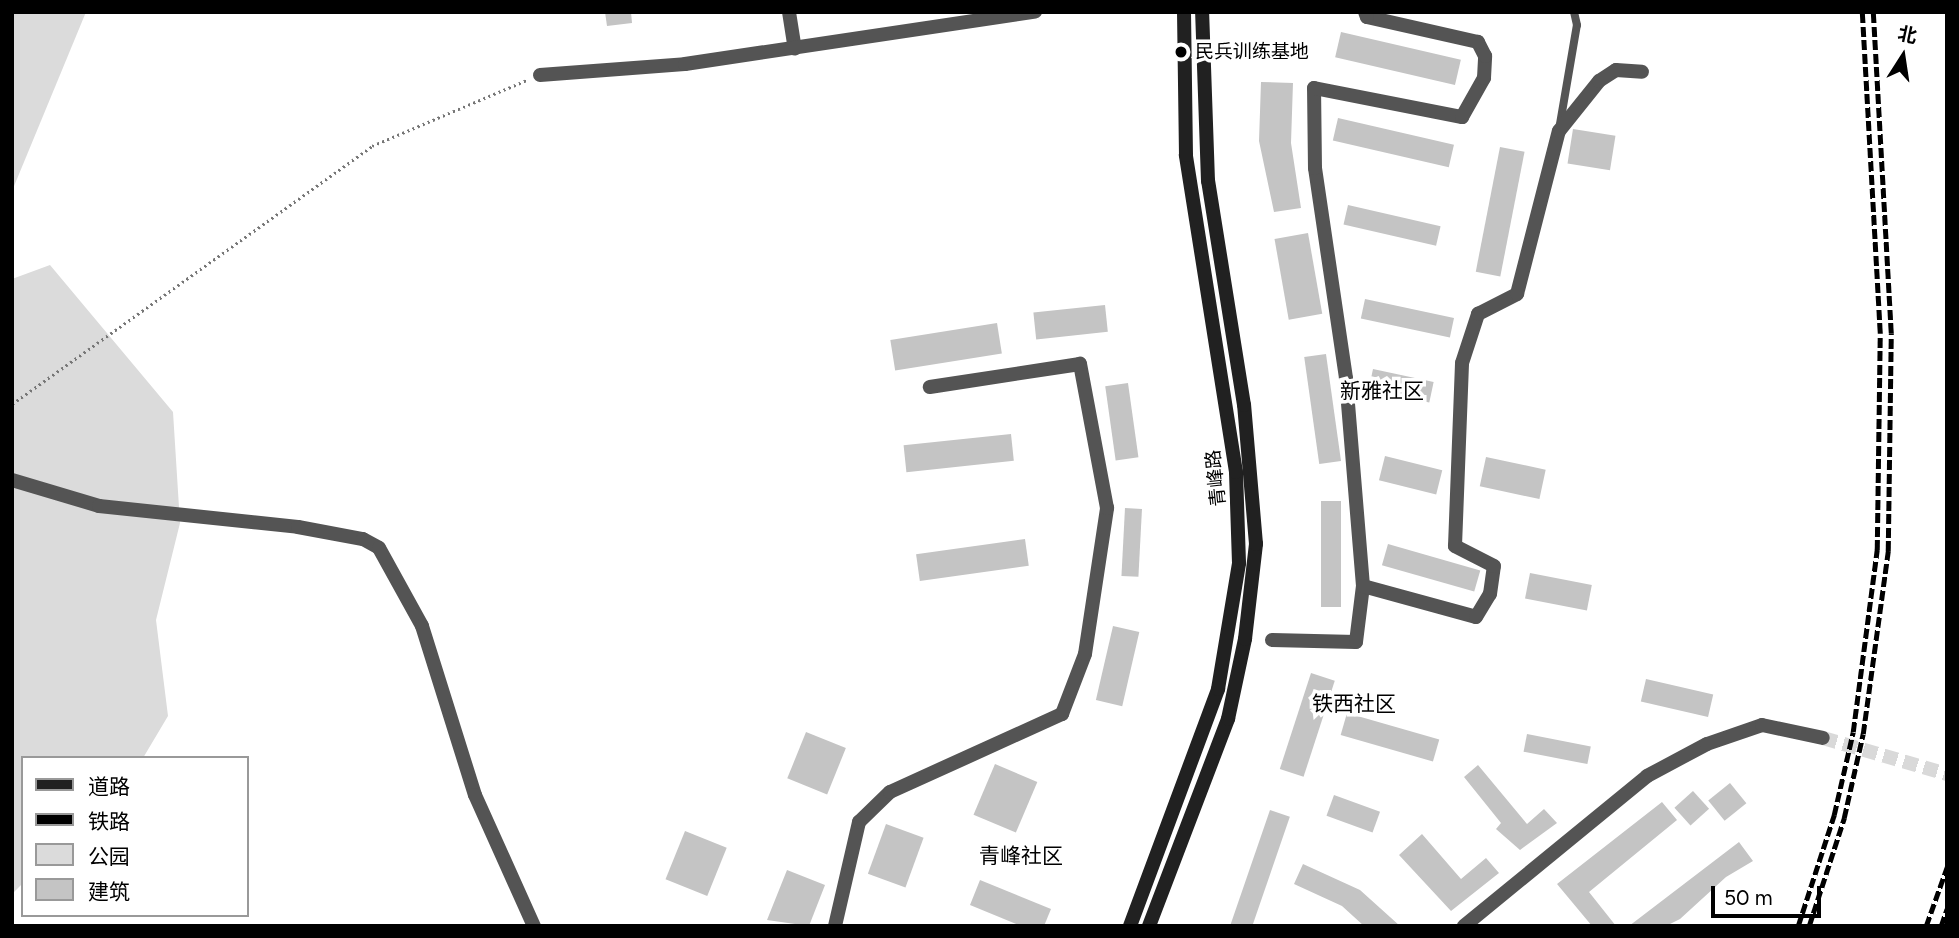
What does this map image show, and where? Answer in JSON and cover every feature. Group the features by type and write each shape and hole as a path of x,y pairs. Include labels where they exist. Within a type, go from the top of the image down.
{"main road":[{"name":"青峰路","path":"1130,926 1218,689 1239,563 1236,472 1186,155 1184,12"},
{"name":"青峰路","path":"1149,926 1228,719 1245,639 1256,544 1244,405 1208,181 1202,12"}],"street":[{"path":"789,12 795,50"},
{"path":"540,75 795,50 1035,12"},
{"path":"1272,640 1356,642 1363,586 1346,378 1315,168 1314,88 1462,117 1485,78 1485,56 1478,42 1367,18 1365,12"},
{"path":"1363,586 1476,617 1490,594 1494,566 1455,546 1462,363 1478,314 1517,294 1559,131 1599,81 1616,70 1642,72"},
{"path":"835,926 859,822 890,792 1062,714 1085,654 1107,508 1080,364 930,387"},
{"path":"12,480 99,506 298,527 363,539 379,548 422,626 475,795 534,926"},
{"path":"1464,926 1615,801 1695,751 1762,725 1823,738"}],"lane":[{"path":"1559,131 1577,24 1574,12"}],"path":[{"path":"12,404 372,146 540,75"}],"green space":[{"path":"12,12 86,12 12,191"},
{"path":"50,265 173,412 180,523 156,620 168,716 144,756 21,756 21,885 12,894 12,279"}],"building":[{"path":"605,12 631,12 632,23 607,26"},
{"path":"1341,32 1461,60 1455,85 1335,57"},
{"path":"1261,82 1293,83 1291,143 1301,208 1274,212 1259,141"},
{"path":"1338,118 1454,145 1449,167 1333,140"},
{"path":"1573,129 1615,136 1610,170 1568,164"},
{"path":"1500,147 1525,152 1500,276 1476,272"},
{"path":"1348,205 1441,226 1436,246 1344,224"},
{"path":"1308,233 1322,314 1289,320 1275,239"},
{"path":"1365,299 1454,318 1450,337 1361,319"},
{"path":"1105,305 1108,332 1036,339 1033,313"},
{"path":"997,323 1002,354 895,371 890,340"},
{"path":"1326,354 1341,461 1319,464 1304,357"},
{"path":"1373,369 1434,382 1429,402 1369,390"},
{"path":"1128,383 1138,457 1116,460 1105,386"},
{"path":"1011,434 1014,461 906,472 904,445"},
{"path":"1385,456 1442,470 1436,495 1379,480"},
{"path":"1486,457 1546,470 1539,499 1480,486"},
{"path":"1321,501 1341,501 1341,607 1321,607"},
{"path":"1125,508 1142,509 1138,577 1121,576"},
{"path":"1025,539 1029,566 920,581 916,554"},
{"path":"1388,544 1480,570 1474,592 1382,565"},
{"path":"1530,573 1592,585 1587,611 1525,599"},
{"path":"1113,626 1139,632 1122,706 1096,700"},
{"path":"1311,673 1335,681 1304,777 1280,769"},
{"path":"1646,679 1713,695 1708,717 1641,701"},
{"path":"1347,713 1439,739 1433,762 1341,735"},
{"path":"806,732 846,748 827,794 787,778"},
{"path":"1527,734 1591,746 1587,764 1524,752"},
{"path":"995,764 1037,782 1016,833 974,815"},
{"path":"1478,765 1527,824 1544,809 1557,823 1520,850 1496,829 1501,823 1464,777"},
{"path":"1730,783 1746,803 1725,821 1708,801"},
{"path":"1693,791 1709,809 1690,826 1674,808"},
{"path":"1334,795 1380,812 1373,832 1326,816"},
{"path":"1662,802 1677,820 1589,892 1616,926 1592,926 1557,884"},
{"path":"1270,810 1290,817 1252,926 1230,926"},
{"path":"886,824 924,838 905,887 868,874"},
{"path":"685,831 727,848 707,896 666,879"},
{"path":"1422,834 1461,879 1486,858 1499,873 1451,911 1399,855"},
{"path":"1739,842 1753,861 1726,877 1680,919 1666,926 1629,926"},
{"path":"1303,864 1360,890 1400,926 1364,926 1342,906 1294,884"},
{"path":"787,870 825,885 809,926 767,920"},
{"path":"980,880 1051,909 1044,926 1021,926 970,905"}],"tunnel":[{"path":"1823,738 1947,774"}],"railway":[{"path":"1798,926 1834,815 1853,732 1877,550 1880,333 1862,12"},
{"path":"1809,926 1844,818 1863,734 1888,551 1891,333 1873,12"},
{"path":"1926,926 1947,867"},
{"path":"1941,926 1947,909"}],"place":[{"name":"民兵训练基地","path":"1181,52"}],"district":[{"name":"新雅社区","path":"1382,391"},
{"name":"铁西社区","path":"1354,704"},
{"name":"青峰社区","path":"1021,856"}]}
